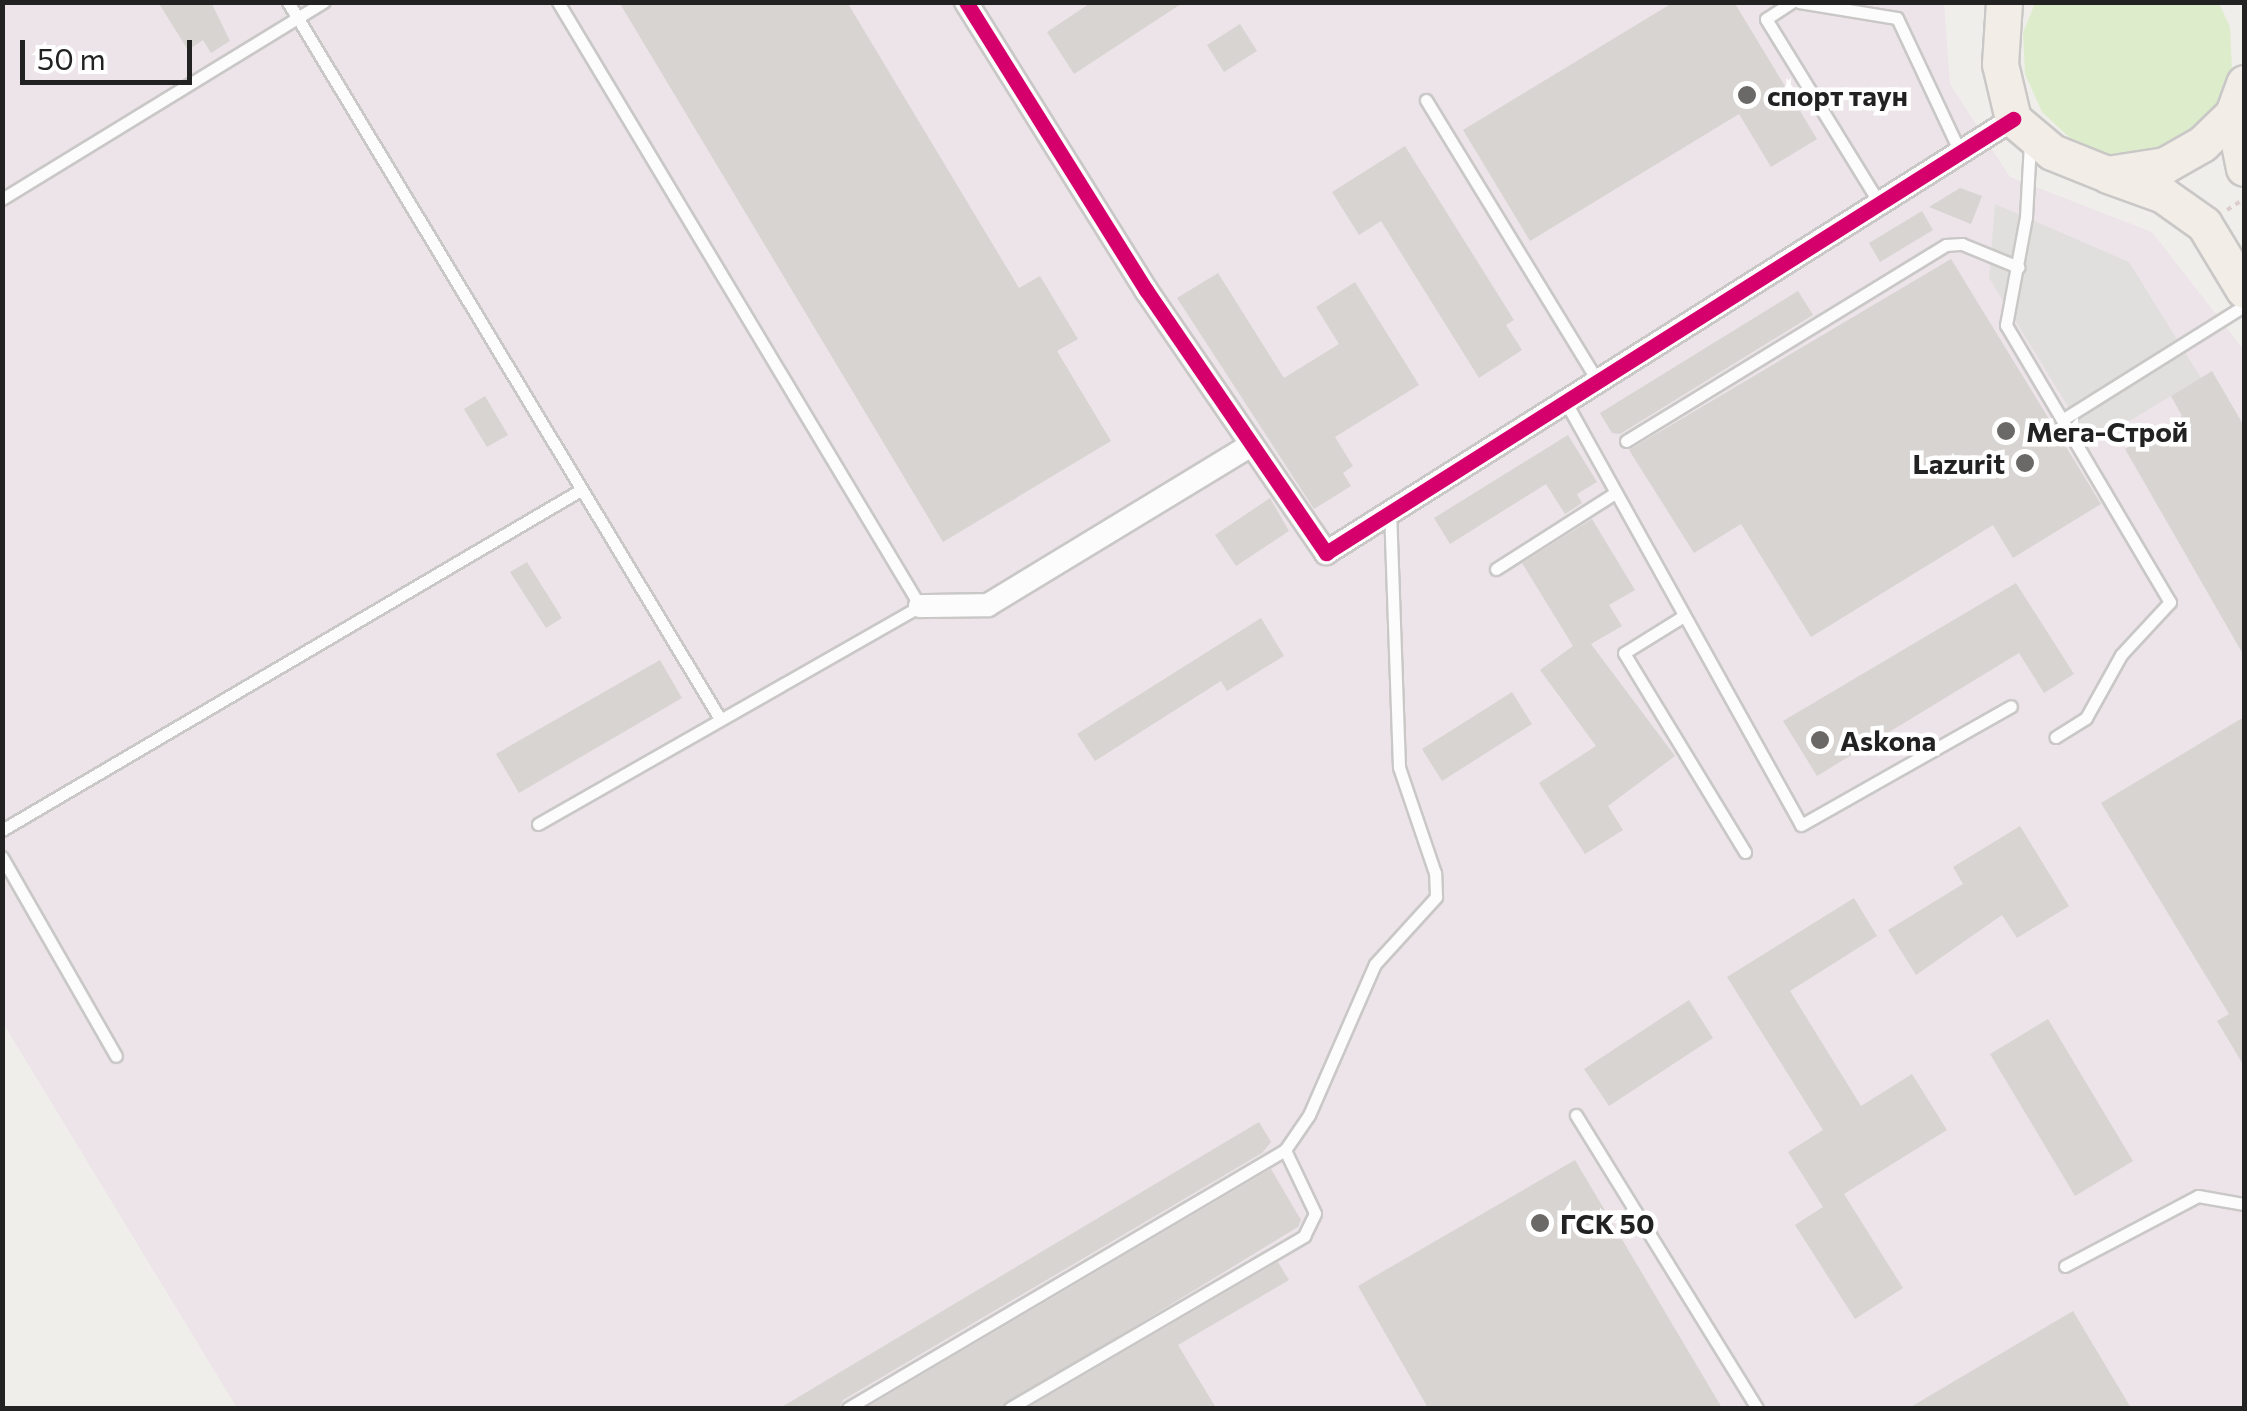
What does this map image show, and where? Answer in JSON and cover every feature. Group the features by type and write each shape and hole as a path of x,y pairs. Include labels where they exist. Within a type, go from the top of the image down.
{"main road":[{"path":"2004,2 2000,64 2022,126 2052,152 2163,195 2204,224 2244,290"},
{"path":"2107,174 2166,165 2202,144 2239,98"},
{"path":"2239,98 2244,168"}],"street":[{"path":"966,2 1146,290 1326,553 1596,378 1960,152 2022,126"},
{"path":"920,606 988,605 1251,445"}],"lane":[{"path":"288,2 579,491 719,717"},
{"path":"2,199 322,2"},
{"path":"538,824 719,717 920,606 558,2"},
{"path":"1879,202 1766,19 1795,2 1897,18 1960,152"},
{"path":"1426,100 1596,378"},
{"path":"2022,126 2018,267 2006,325 2170,602 2121,655 2086,718 2055,737"},
{"path":"1626,441 1946,245 1962,244 2018,267"},
{"path":"2062,420 2244,306"},
{"path":"1564,399 1801,825 2011,706"},
{"path":"2,830 579,491"},
{"path":"1496,569 1615,493"},
{"path":"848,1408 1285,1150 1309,1115 1375,964 1436,897 1435,873 1399,768 1390,512"},
{"path":"1682,616 1624,653 1744,852"},
{"path":"2,858 116,1056"},
{"path":"1576,1116 1757,1408"},
{"path":"1010,1408 1304,1236 1314,1213 1285,1150"},
{"path":"2065,1266 2198,1196 2244,1204"}],"shaded area":[{"path":"3,3 1944,3 1950,84 2010,177 2152,232 2244,350 2244,1408 237,1408 3,1023"},
{"path":"1995,204 2129,262 2201,378 2091,444 1989,278"}],"green space":[{"path":"2035,3 2219,3 2230,27 2232,68 2217,106 2189,136 2151,153 2110,155 2072,140 2042,112 2025,74 2023,33"}],"building":[{"path":"158,2 211,2 230,41 211,53 203,40 188,50"},
{"path":"619,2 847,2 1019,288 1040,276 1078,339 1057,351 1111,441 943,542"},
{"path":"1092,2 1184,2 1074,74 1047,32"},
{"path":"1674,2 1734,2 1817,139 1771,167 1739,114 1530,241 1463,130"},
{"path":"1240,24 1257,51 1224,72 1207,45"},
{"path":"1405,146 1514,320 1506,325 1522,350 1479,378 1381,221 1359,235 1332,192"},
{"path":"1960,188 1982,196 1971,224 1929,207"},
{"path":"1922,211 1933,230 1880,262 1869,243"},
{"path":"1951,259 2101,504 2013,558 1993,525 1811,637 1741,524 1694,553 1629,450"},
{"path":"1218,273 1284,378 1339,344 1316,307 1355,282 1419,385 1335,437 1353,466 1343,473 1351,486 1314,509 1177,298"},
{"path":"1798,291 1813,315 1620,434 1612,433 1600,413"},
{"path":"2212,371 2244,426 2244,656 2125,449 2182,416 2171,396"},
{"path":"485,396 508,435 487,447 464,409"},
{"path":"1568,435 1597,482 1577,494 1582,503 1565,514 1546,484 1450,544 1434,518"},
{"path":"1270,498 1289,531 1236,566 1215,535"},
{"path":"1592,519 1635,590 1609,605 1622,626 1591,644 1675,756 1608,806 1623,830 1585,854 1539,783 1596,746 1540,670 1573,646 1522,563"},
{"path":"527,562 562,618 546,628 510,572"},
{"path":"2016,583 2074,674 2044,693 2019,653 1817,776 1783,721"},
{"path":"1261,618 1284,656 1227,691 1221,681 1095,761 1077,734"},
{"path":"660,660 682,698 519,793 496,754"},
{"path":"1512,692 1532,724 1442,781 1422,749"},
{"path":"2244,717 2244,1066 2217,1021 2229,1014 2101,803"},
{"path":"2020,826 2069,906 2017,938 2002,915 1916,975 1888,930 1963,884 1953,867"},
{"path":"1854,898 1877,936 1790,991 1861,1106 1912,1074 1947,1130 1844,1194 1903,1288 1855,1319 1795,1225 1823,1207 1788,1152 1823,1130 1727,977"},
{"path":"1689,1000 1713,1038 1609,1106 1584,1069"},
{"path":"2048,1019 2133,1161 2075,1196 1990,1054"},
{"path":"1259,1122 1271,1142 1262,1153 843,1400 839,1408 780,1408"},
{"name":"ГСК 50","path":"1575,1160 1722,1408 1428,1408 1358,1286"},
{"path":"1271,1169 1301,1220 1298,1227 1001,1408 866,1408"},
{"path":"1278,1262 1289,1280 1178,1345 1216,1408 1028,1408"},
{"path":"2073,1311 2131,1408 1909,1408"}],"cycle path":[{"path":"966,2 1146,290 1326,553 2013,119"}],"place":[{"name":"спорт таун","path":"1747,95"},
{"name":"Мега-Строй","path":"2006,431"},
{"name":"Lazurit","path":"2025,463"},
{"name":"Askona","path":"1820,740"},
{"name":"ГСК 50","path":"1540,1223"}]}
